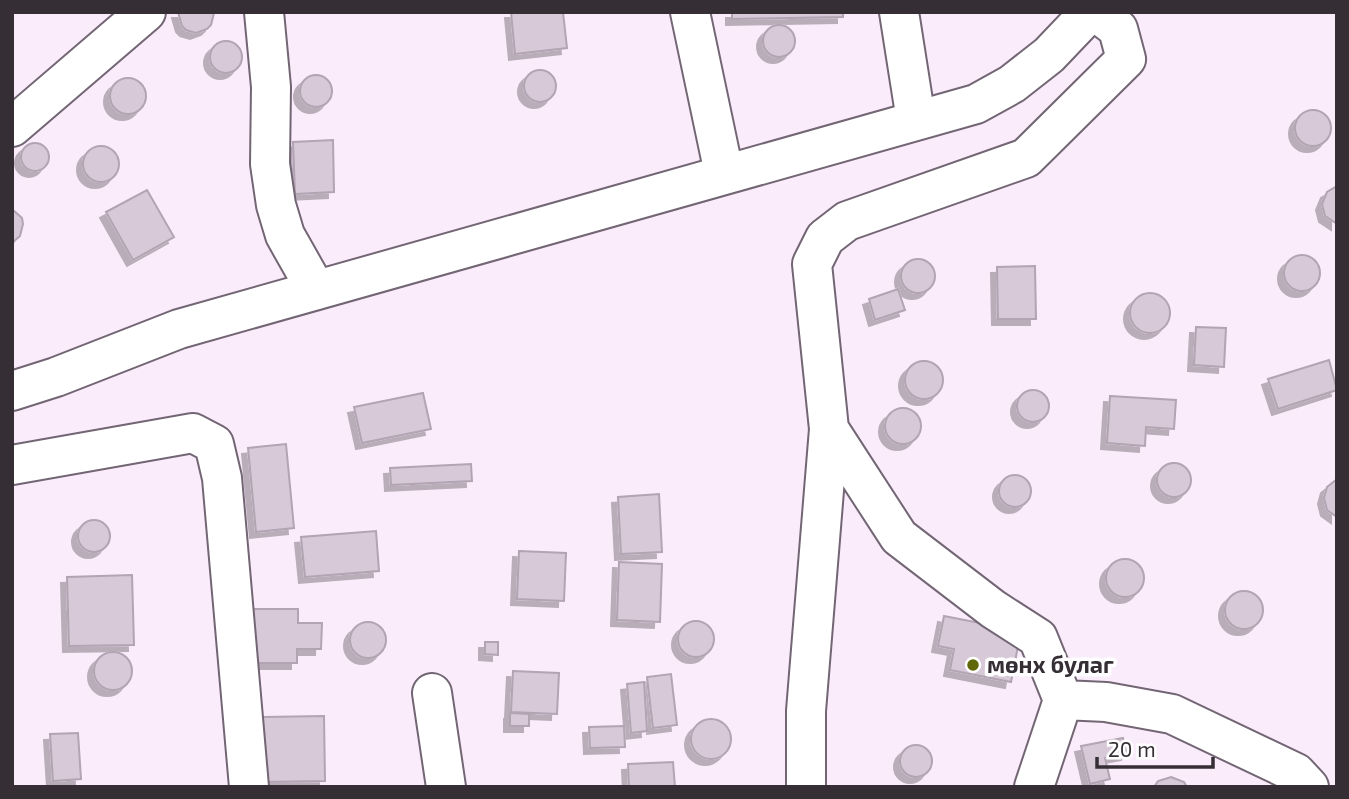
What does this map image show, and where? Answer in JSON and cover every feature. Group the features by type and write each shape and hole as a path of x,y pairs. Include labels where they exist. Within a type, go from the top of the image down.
{"street":[{"path":"12,127 146,12"},
{"path":"264,12 271,87 270,163 276,205 285,235 316,290"},
{"path":"690,12 723,173"},
{"path":"899,12 916,120"},
{"path":"12,391 56,377 179,329 723,173 976,104 1012,84 1049,55 1090,12"},
{"path":"806,787 806,710 830,429 811,264 825,238 847,221 1027,158 1126,60 1118,29 1096,12"},
{"path":"830,429 899,537 993,609 1038,638 1063,700 1034,787"},
{"path":"12,465 194,432 214,444 222,478 249,787"},
{"path":"432,692 446,787"},
{"path":"1063,700 1106,702 1172,714 1296,773 1309,787"}],"building":[{"path":"178,12 214,13 211,25 196,33 182,26"},
{"path":"511,12 563,12 567,48 515,54"},
{"path":"732,12 843,12 843,17 732,19"},
{"path":"779,25 790,30 795,41 790,52 779,57 768,52 763,41 768,30"},
{"path":"226,41 237,46 242,57 237,68 226,73 215,68 210,57 215,46"},
{"path":"540,70 551,75 556,86 551,97 540,102 529,97 524,86 529,75"},
{"path":"316,75 327,80 332,91 327,102 316,107 305,102 300,91 305,80"},
{"path":"128,78 141,83 146,96 141,109 128,114 115,109 110,96 115,83"},
{"path":"1313,110 1326,115 1331,128 1326,141 1313,146 1300,141 1295,128 1300,115"},
{"path":"333,140 334,192 295,194 293,142"},
{"path":"35,143 45,147 49,157 45,167 35,171 25,167 21,157 25,147"},
{"path":"101,146 113,152 119,164 113,176 101,182 89,176 83,164 89,152"},
{"path":"1337,186 1337,224 1325,216 1322,204 1327,192"},
{"path":"147,190 174,237 133,260 106,212"},
{"path":"12,209 22,218 23,224 20,236 12,243"},
{"path":"1302,255 1315,260 1320,273 1315,286 1302,291 1289,286 1284,273 1289,260"},
{"path":"918,259 930,264 935,276 930,288 918,293 906,288 901,276 906,264"},
{"path":"1035,266 1036,319 998,319 997,267"},
{"path":"898,289 905,310 875,320 869,299"},
{"path":"1150,293 1164,299 1170,313 1164,327 1150,333 1136,327 1130,313 1136,299"},
{"path":"1196,327 1226,328 1224,367 1194,365"},
{"path":"1329,360 1337,390 1278,409 1268,379"},
{"path":"924,361 937,367 943,380 937,393 924,399 911,393 905,380 911,367"},
{"path":"1033,390 1044,395 1049,406 1044,417 1033,422 1022,417 1017,406 1022,395"},
{"path":"423,393 431,429 362,443 354,407"},
{"path":"1110,396 1176,400 1174,429 1146,427 1145,446 1107,443"},
{"path":"903,408 916,413 921,426 916,439 903,444 890,439 885,426 890,413"},
{"path":"286,444 294,528 256,532 248,448"},
{"path":"1174,463 1186,468 1191,480 1186,492 1174,497 1162,492 1157,480 1162,468"},
{"path":"471,464 472,481 391,485 390,468"},
{"path":"1015,475 1026,480 1031,491 1026,502 1015,507 1004,502 999,491 1004,480"},
{"path":"1337,479 1337,517 1327,510 1324,498 1327,487"},
{"path":"659,494 662,552 621,554 618,497"},
{"path":"94,520 105,525 110,536 105,547 94,552 83,547 78,536 83,525"},
{"path":"376,531 379,571 305,577 301,537"},
{"path":"519,551 566,553 564,601 517,599"},
{"path":"1125,559 1139,564 1144,578 1139,592 1125,597 1111,592 1106,578 1111,564"},
{"path":"619,562 662,564 660,622 617,620"},
{"path":"132,575 134,645 69,646 67,577"},
{"path":"1244,591 1258,596 1263,610 1258,624 1244,629 1230,624 1225,610 1230,596"},
{"path":"253,609 298,609 298,623 322,623 321,649 297,649 297,663 253,663"},
{"path":"944,616 1021,631 1011,682 950,670 954,649 938,646"},
{"path":"696,621 709,626 714,639 709,652 696,657 683,652 678,639 683,626"},
{"path":"368,622 381,627 386,640 381,653 368,658 355,653 350,640 355,627"},
{"path":"485,642 498,642 498,655 485,654"},
{"path":"113,652 126,658 132,671 126,684 113,690 100,684 94,671 100,658"},
{"path":"513,671 559,673 557,714 511,712"},
{"path":"671,674 677,725 653,728 647,677"},
{"path":"644,682 647,731 631,733 627,684"},
{"path":"510,713 529,714 529,726 510,726"},
{"path":"324,716 325,781 264,782 263,717"},
{"path":"711,719 725,725 731,739 725,753 711,759 697,753 691,739 697,725"},
{"path":"624,726 625,747 590,748 589,727"},
{"path":"78,733 81,779 53,781 50,734"},
{"path":"1123,738 1127,754 1105,758 1110,779 1090,784 1081,746"},
{"path":"916,745 928,749 932,761 928,773 916,777 904,773 900,761 904,749"},
{"path":"673,762 675,787 629,787 628,764"},
{"path":"1171,777 1184,782 1187,787 1154,787 1158,781"}],"place":[{"name":"мөнх булаг","path":"973,665"}]}
